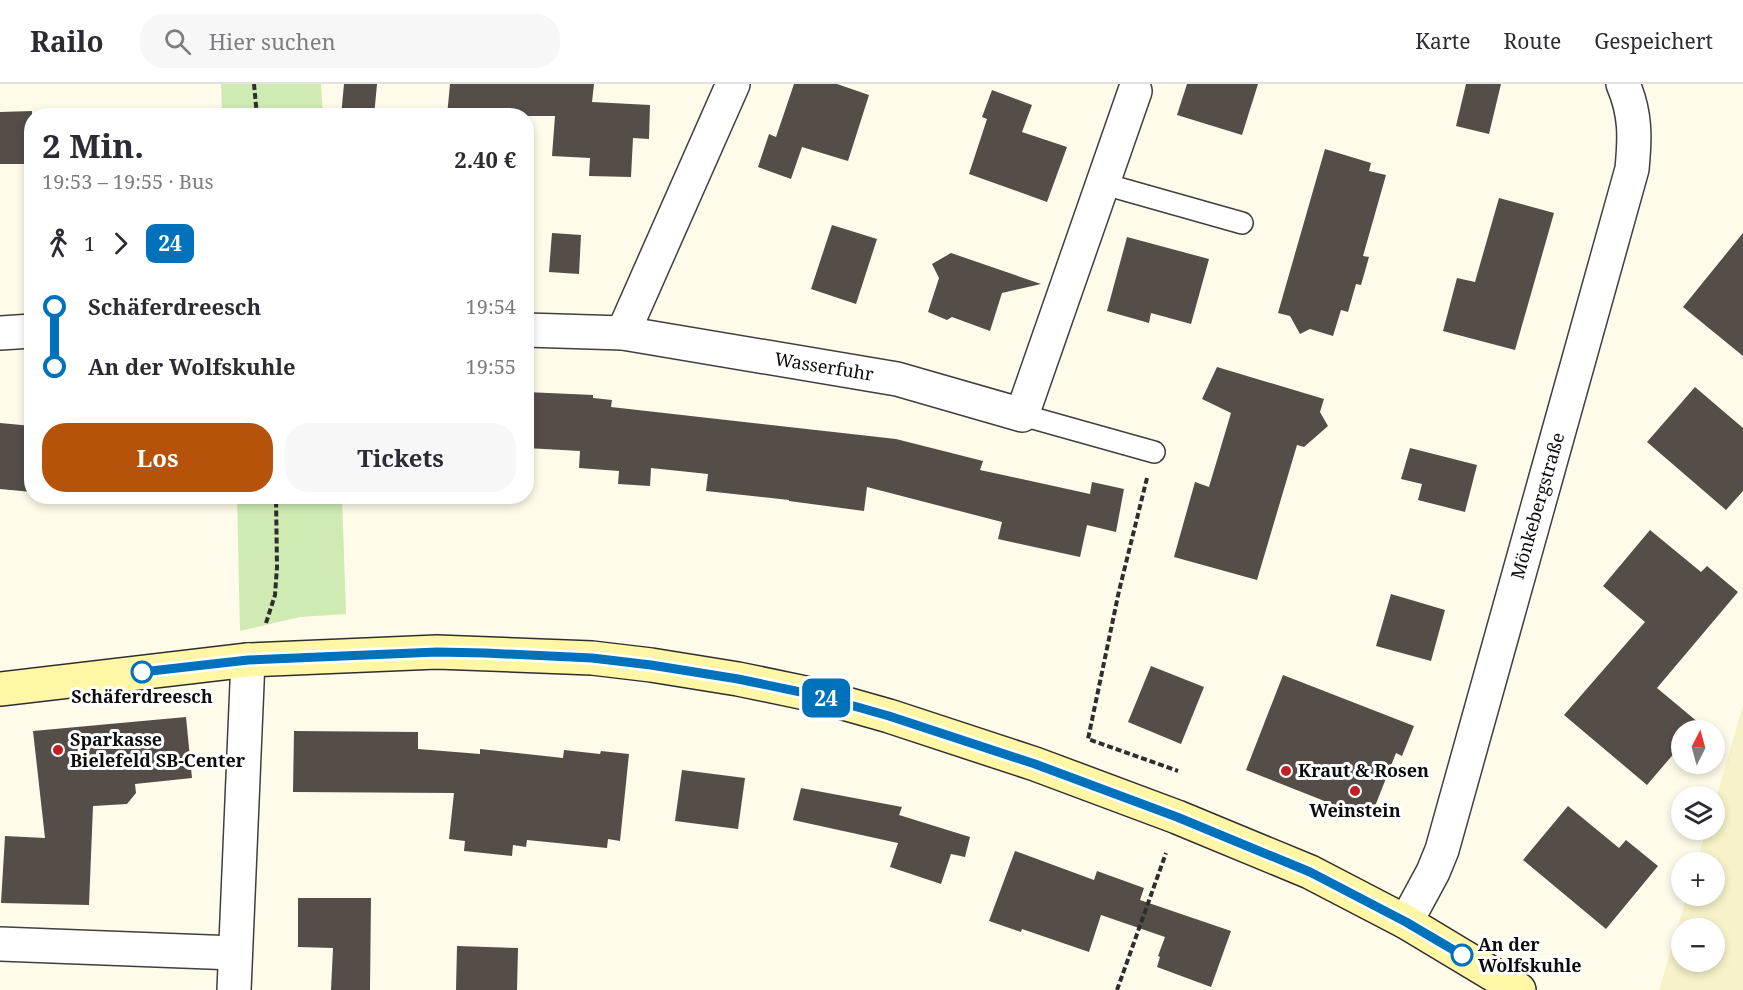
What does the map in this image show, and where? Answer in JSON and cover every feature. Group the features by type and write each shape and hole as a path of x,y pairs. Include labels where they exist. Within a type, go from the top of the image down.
{"main road":[{"path":"0,689 248,660 437,652 546,656 651,665 738,679 815,695 889,716 1035,764 1177,817 1310,872 1406,922 1519,990"}],"street":[{"path":"622,333 733,84"},
{"name":"Mönkebergstraße","path":"1406,922 1442,850 1632,169 1635,137 1632,104 1623,84"},
{"path":"1022,415 1135,92"},
{"name":"Wasserfuhr","path":"534,330 622,333 897,379 1022,415"},
{"path":"0,333 24,332"},
{"path":"234,990 248,660"},
{"path":"0,944 235,953"}],"lane":[{"path":"1104,184 1242,223"},
{"name":"Wasserfuhr","path":"1022,415 1154,452"}],"path":[{"path":"254,84 256,108"},
{"path":"1154,452 1119,591 1089,739 1178,771"},
{"path":"266,624 275,595 276,504"},
{"path":"1117,990 1166,853"}],"shaded area":[{"path":"1743,705 1743,990 1659,990 1671,950 1671,972 1725,972 1725,918 1680,918 1684,906 1725,906 1725,852 1700,852 1703,840 1725,840 1725,786 1720,786 1725,774"}],"green space":[{"path":"221,84 321,84 323,108 222,108"},
{"path":"237,504 342,504 346,614 300,617 240,631"}],"building":[{"path":"344,84 377,84 375,108 342,108"},
{"path":"450,84 594,84 592,102 650,105 649,139 633,138 631,177 589,176 590,158 552,156 555,116 534,116 534,108 448,108"},
{"path":"794,84 837,84 869,95 848,161 802,147 791,179 758,167 769,134 776,137"},
{"path":"1187,84 1258,84 1242,135 1177,115"},
{"path":"1466,84 1501,84 1489,134 1456,126"},
{"path":"992,90 1032,105 1022,132 1067,147 1047,202 969,174 987,119 982,117"},
{"path":"24,111 24,164 0,164 0,112"},
{"path":"1325,149 1371,163 1369,171 1386,175 1363,256 1369,257 1361,285 1356,284 1348,312 1341,310 1333,336 1310,329 1300,334 1290,316 1278,313"},
{"path":"1499,198 1554,213 1515,350 1443,331 1457,278 1475,282"},
{"path":"832,225 877,239 856,304 811,289"},
{"path":"552,233 581,235 579,274 549,272"},
{"path":"1743,233 1743,356 1683,307"},
{"path":"1127,237 1209,259 1191,324 1151,313 1149,323 1107,311"},
{"path":"951,253 1041,284 1002,293 990,331 952,317 947,320 928,312 939,278 932,264"},
{"path":"1217,367 1324,399 1320,412 1328,426 1304,447 1297,445 1257,580 1174,557 1195,482 1209,487 1231,413 1202,399"},
{"path":"1695,387 1743,428 1743,491 1726,510 1647,442"},
{"path":"534,392 593,395 593,398 612,400 611,407 896,439 983,461 980,470 1090,494 1092,482 1124,489 1116,532 1087,525 1080,557 998,539 1002,522 867,487 864,511 706,491 708,474 651,468 650,486 618,484 619,471 579,468 580,451 534,448"},
{"path":"0,423 24,425 24,491 0,489"},
{"path":"1410,448 1477,465 1465,512 1418,500 1422,484 1401,479"},
{"path":"1650,530 1701,572 1707,566 1738,592 1657,688 1695,720 1671,720 1671,757 1647,785 1564,715 1645,622 1603,586"},
{"path":"1391,594 1445,610 1431,661 1376,646"},
{"path":"1151,666 1204,687 1181,744 1128,722"},
{"path":"1283,675 1414,726 1402,756 1396,753 1370,819 1246,770"},
{"path":"186,717 192,778 135,784 136,793 127,804 93,806 89,905 1,903 5,836 45,838 33,731"},
{"path":"294,731 418,732 418,749 480,754 480,749 563,758 564,750 629,754 620,841 608,839 607,848 527,840 526,847 513,845 512,856 464,851 465,841 449,839 454,793 293,792"},
{"path":"682,770 745,778 738,829 675,821"},
{"path":"801,788 902,807 899,815 970,837 965,857 951,854 941,884 890,867 898,843 793,820"},
{"path":"1568,806 1619,848 1626,840 1658,866 1606,929 1523,860"},
{"path":"1015,851 1094,880 1097,871 1144,888 1140,900 1231,931 1211,987 1157,967 1160,957 1158,956 1165,937 1101,915 1089,952 1022,929 1021,932 989,921"},
{"path":"298,898 371,898 370,990 331,990 333,948 298,947"},
{"path":"457,946 518,948 517,990 456,990"}],"bus line":[{"name":"24","path":"142,672 248,660 437,652 485,653 592,658 651,665 738,679 815,695 889,716 1035,764 1177,817 1310,872 1406,922 1462,955"}],"place":[{"name":"Schäferdreesch","path":"142,672"},
{"name":"Sparkasse Bielefeld SB-Center","path":"58,750"},
{"name":"Kraut & Rosen","path":"1286,771"},
{"name":"Weinstein","path":"1355,791"},
{"name":"An der Wolfskuhle","path":"1462,955"}]}
